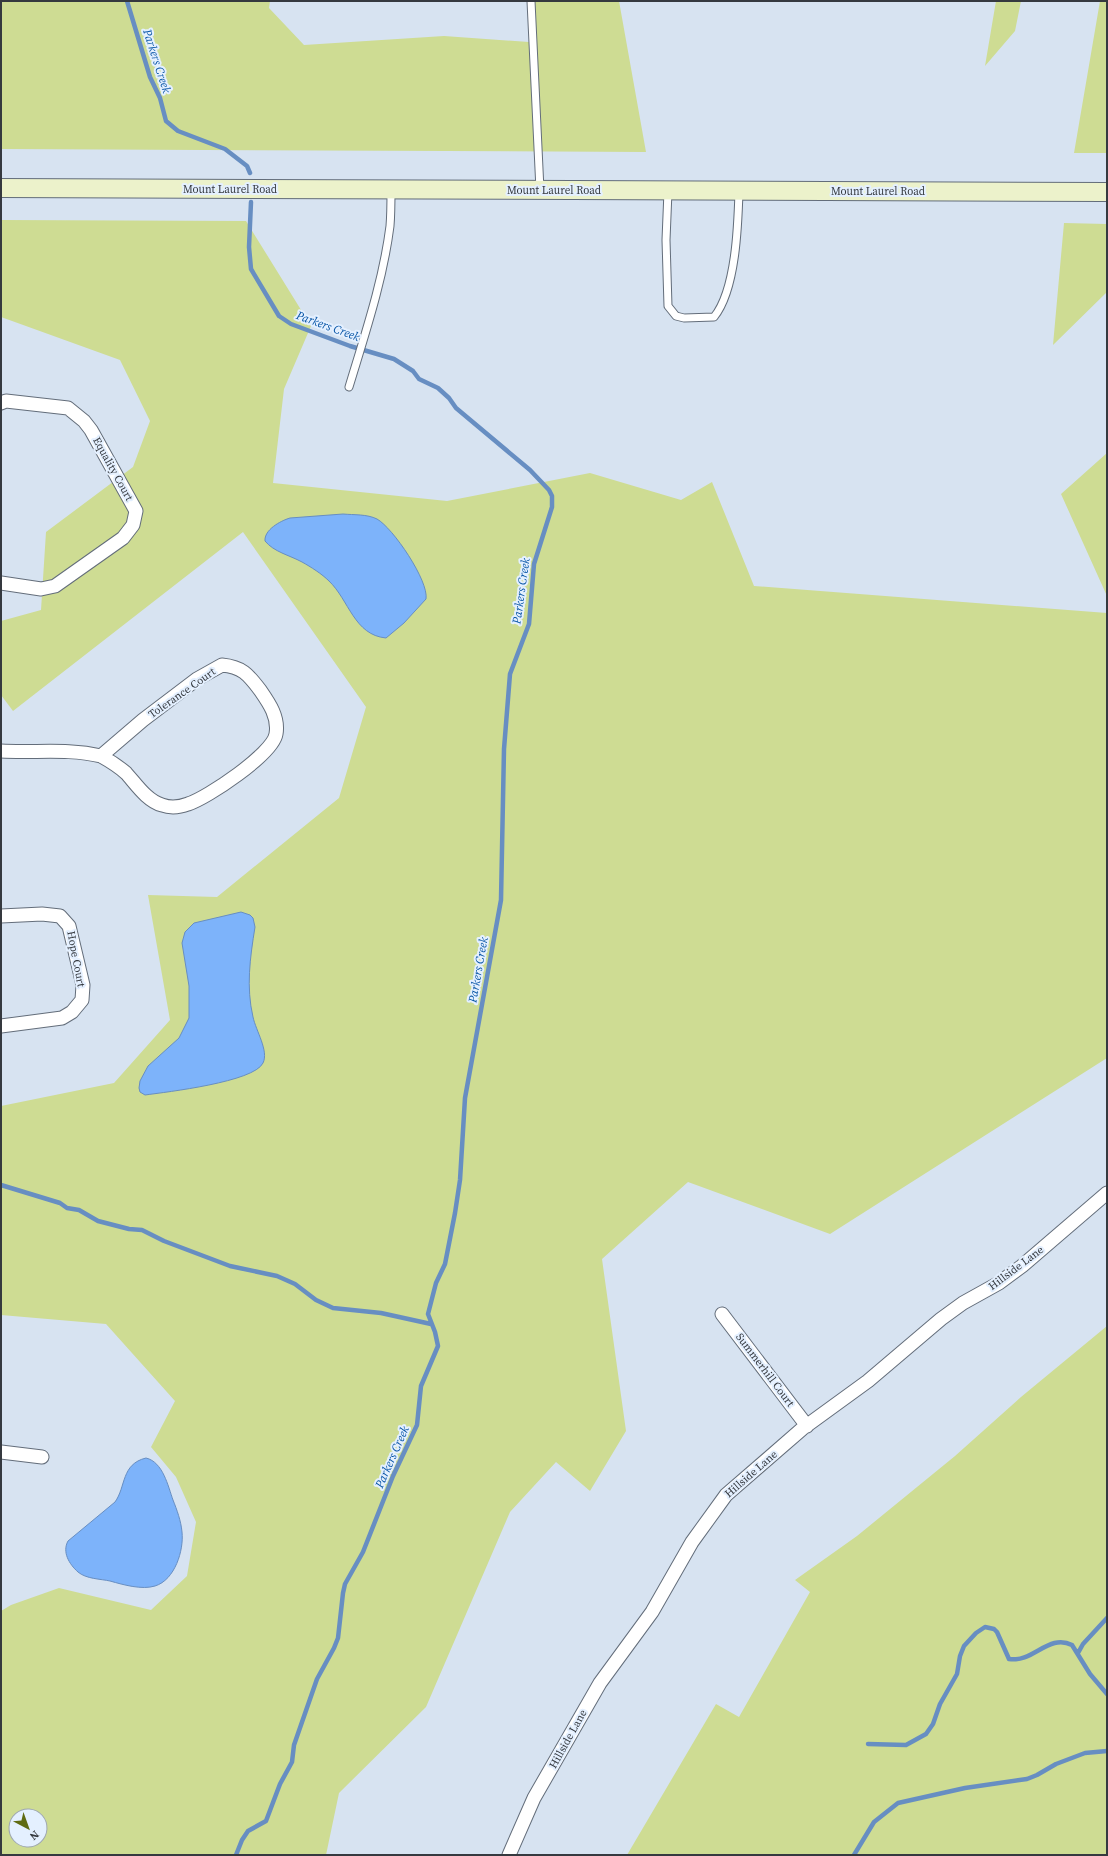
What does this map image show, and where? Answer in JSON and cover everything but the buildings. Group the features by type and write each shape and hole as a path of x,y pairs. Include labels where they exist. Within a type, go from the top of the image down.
{"main road":[{"name":"Mount Laurel Road","path":"1,188 1107,192"}],"street":[{"name":"Equality Court","path":"1,403 6,401 68,408 84,420 136,511 133,525 123,538 55,586 41,589 1,583"},
{"name":"Tolerance Court","path":"1,752 30,753 82,751 101,756 113,762 148,796 161,805 174,807 189,804 203,798 259,759 270,748 276,736 277,723 273,710 246,673 235,666 222,665 197,679 143,720 101,756"},
{"name":"Hope Court","path":"1,916 42,914 60,916 69,926 83,985 82,1000 72,1012 62,1018 1,1026"},
{"name":"Hillside Lane","path":"509,1855 534,1798 596,1688 655,1607 700,1530 717,1506 735,1486 807,1426 868,1382 941,1319 964,1303 999,1283 1022,1266 1107,1192"},
{"name":"Summerhill Court","path":"722,1314 807,1426"},
{"path":"1,1452 42,1457"}],"lane":[{"path":"531,1 540,190"},
{"path":"349,387 366,335 378,287 390,226 391,189"},
{"path":"668,190 666,240 668,306 676,316 684,318 714,317 722,308 727,290 737,234 739,191"}],"green space":[{"path":"1,1 270,1 269,8 304,45 444,36 529,42 534,1 619,1 646,152 1,149"},
{"path":"996,1 1021,1 1015,31 985,66"},
{"path":"1100,1 1107,1 1107,153 1074,153"},
{"path":"1,220 246,221 311,326 284,389 273,483 447,501 590,473 681,500 712,482 754,586 1107,613 1107,1058 830,1234 688,1182 602,1259 626,1431 590,1491 556,1462 510,1512 426,1707 339,1793 326,1855 1,1855 1,1611 11,1605 59,1588 151,1610 187,1576 196,1522 176,1477 151,1447 175,1401 106,1324 1,1315 1,1106 114,1083 170,1020 148,895 217,897 339,798 366,707 243,532 13,711 1,695 1,621 41,610 46,532 133,467 150,421 120,360 1,317"},
{"path":"1064,223 1107,224 1107,292 1053,345"},
{"path":"1107,453 1107,596 1061,494"},
{"path":"1107,1326 1107,1855 627,1855 716,1704 739,1717 810,1592 795,1580 857,1536 955,1456 1021,1397"}],"water":[{"path":"343,514 369,516 384,524 409,556 422,580 426,599 404,623 386,638 375,635 359,624 336,589 323,576 302,562 277,551 265,541 267,533 273,526 290,518"},
{"path":"241,912 250,915 253,918 255,927 250,961 249,984 253,1017 263,1047 263,1063 256,1070 228,1081 190,1089 145,1095 140,1092 139,1088 140,1081 148,1066 179,1038 189,1018 189,986 182,943 185,932 194,923"},
{"path":"146,1458 152,1460 161,1469 180,1520 182,1539 177,1564 168,1578 162,1583 150,1587 127,1585 81,1574 67,1558 66,1545 68,1541 115,1502 125,1477 132,1465"}],"waterway":[{"name":"Parkers Creek","path":"127,1 150,77 160,98 166,121 178,131 225,149 247,166 250,173"},
{"name":"Parkers Creek","path":"236,1855 242,1840 248,1831 266,1821 280,1784 292,1762 294,1745 317,1679 338,1638 345,1584 363,1552 393,1476 417,1425 421,1386 438,1346 435,1332 428,1314 436,1283 445,1264 455,1213 460,1180 465,1098 501,900 504,749 510,674 529,624 534,564 552,507 552,496 549,490 530,470 456,408 449,398 438,388 419,379 413,371 394,359 350,346 291,324 279,316 251,269 249,247 251,202"},
{"path":"1,1185 60,1203 67,1208 79,1210 98,1221 129,1229 142,1230 164,1241 230,1266 277,1276 295,1284 316,1300 333,1308 381,1313 431,1324"},
{"path":"1078,1653 1083,1644 1107,1618"},
{"path":"868,1744 906,1745 926,1734 933,1724 940,1704 957,1674 960,1656 964,1646 976,1633 985,1627 994,1629 997,1632 1009,1659 1026,1657 1048,1645 1056,1643 1064,1642 1072,1645 1090,1674 1107,1694"},
{"path":"854,1855 874,1822 898,1803 965,1788 1027,1779 1056,1764 1085,1753 1107,1751"}]}
